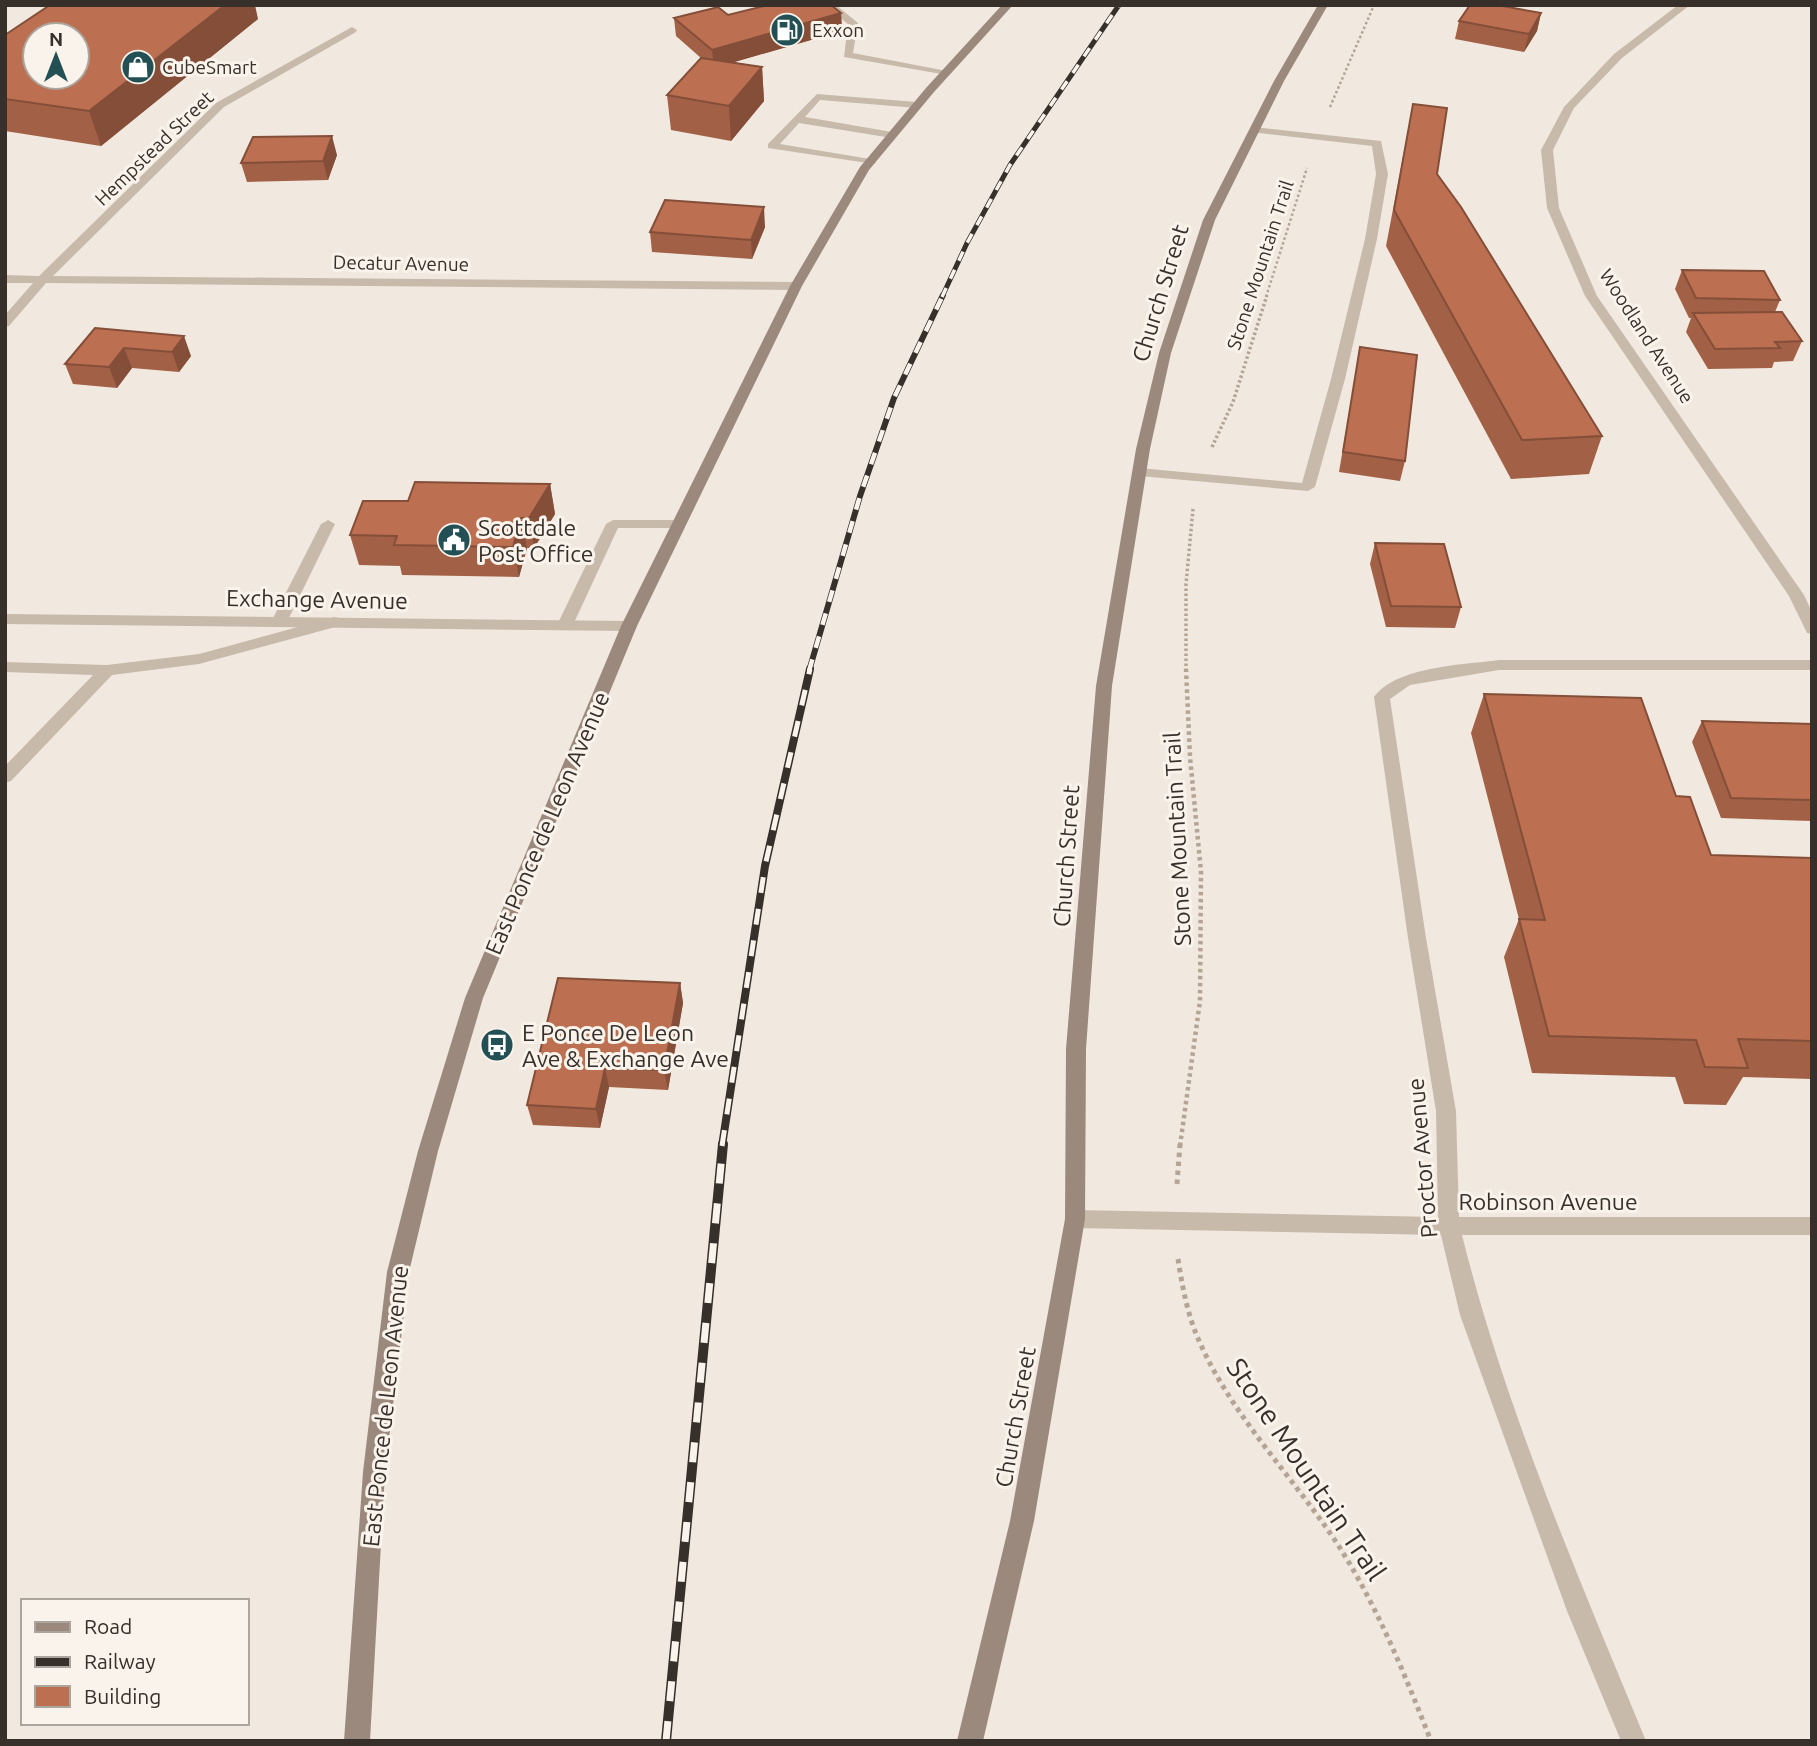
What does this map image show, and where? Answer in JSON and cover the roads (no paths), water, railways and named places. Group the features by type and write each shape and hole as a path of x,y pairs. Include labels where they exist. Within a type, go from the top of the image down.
{"main road":[{"name":"East Ponce de Leon Avenue","path":"356,1741 374,1472 398,1272 424,1164 474,998 629,626 796,286 870,162 917,105 1008,5"},
{"name":"Church Street","path":"970,1741 1022,1521 1075,1219 1076,1049 1104,686 1139,471 1165,353 1209,220 1279,81 1323,5"}],"street":[{"path":"829,5 853,23 848,55 947,72"},
{"name":"Woodland Avenue","path":"1685,5 1618,56 1569,107 1547,150 1553,208 1591,296 1796,596 1812,629"},
{"name":"Hempstead Street","path":"5,323 43,279 220,105 352,30"},
{"path":"870,162 772,146 817,97 917,105"},
{"path":"797,119 892,135"},
{"path":"1139,471 1308,487 1338,379 1371,239 1382,174 1377,143 1254,130"},
{"name":"Decatur Avenue","path":"5,279 796,286"},
{"path":"279,622 328,524"},
{"path":"565,625 613,524 679,524"},
{"name":"Exchange Avenue","path":"5,619 629,626"},
{"path":"5,667 107,670 199,659 334,622"},
{"name":"Proctor Avenue","path":"1634,1741 1579,1611 1471,1315 1449,1226 1446,1111 1417,938 1382,697 1405,681 1499,665 1812,665"},
{"path":"5,777 107,670"},
{"name":"Robinson Avenue","path":"1075,1219 1449,1226 1812,1226"}],"railway":[{"path":"942,297 967,243 1010,165 1119,5"},
{"path":"809,671 860,496 894,398 943,295"},
{"path":"722,1146 765,866 810,669"},
{"path":"666,1741 723,1144"}],"place":[{"name":"Exxon","path":"787,30"},
{"name":"CubeSmart","path":"138,67"},
{"name":"Scottdale Post Office","path":"454,540"},
{"name":"E Ponce De Leon Ave & Exchange Ave","path":"497,1045"}]}
